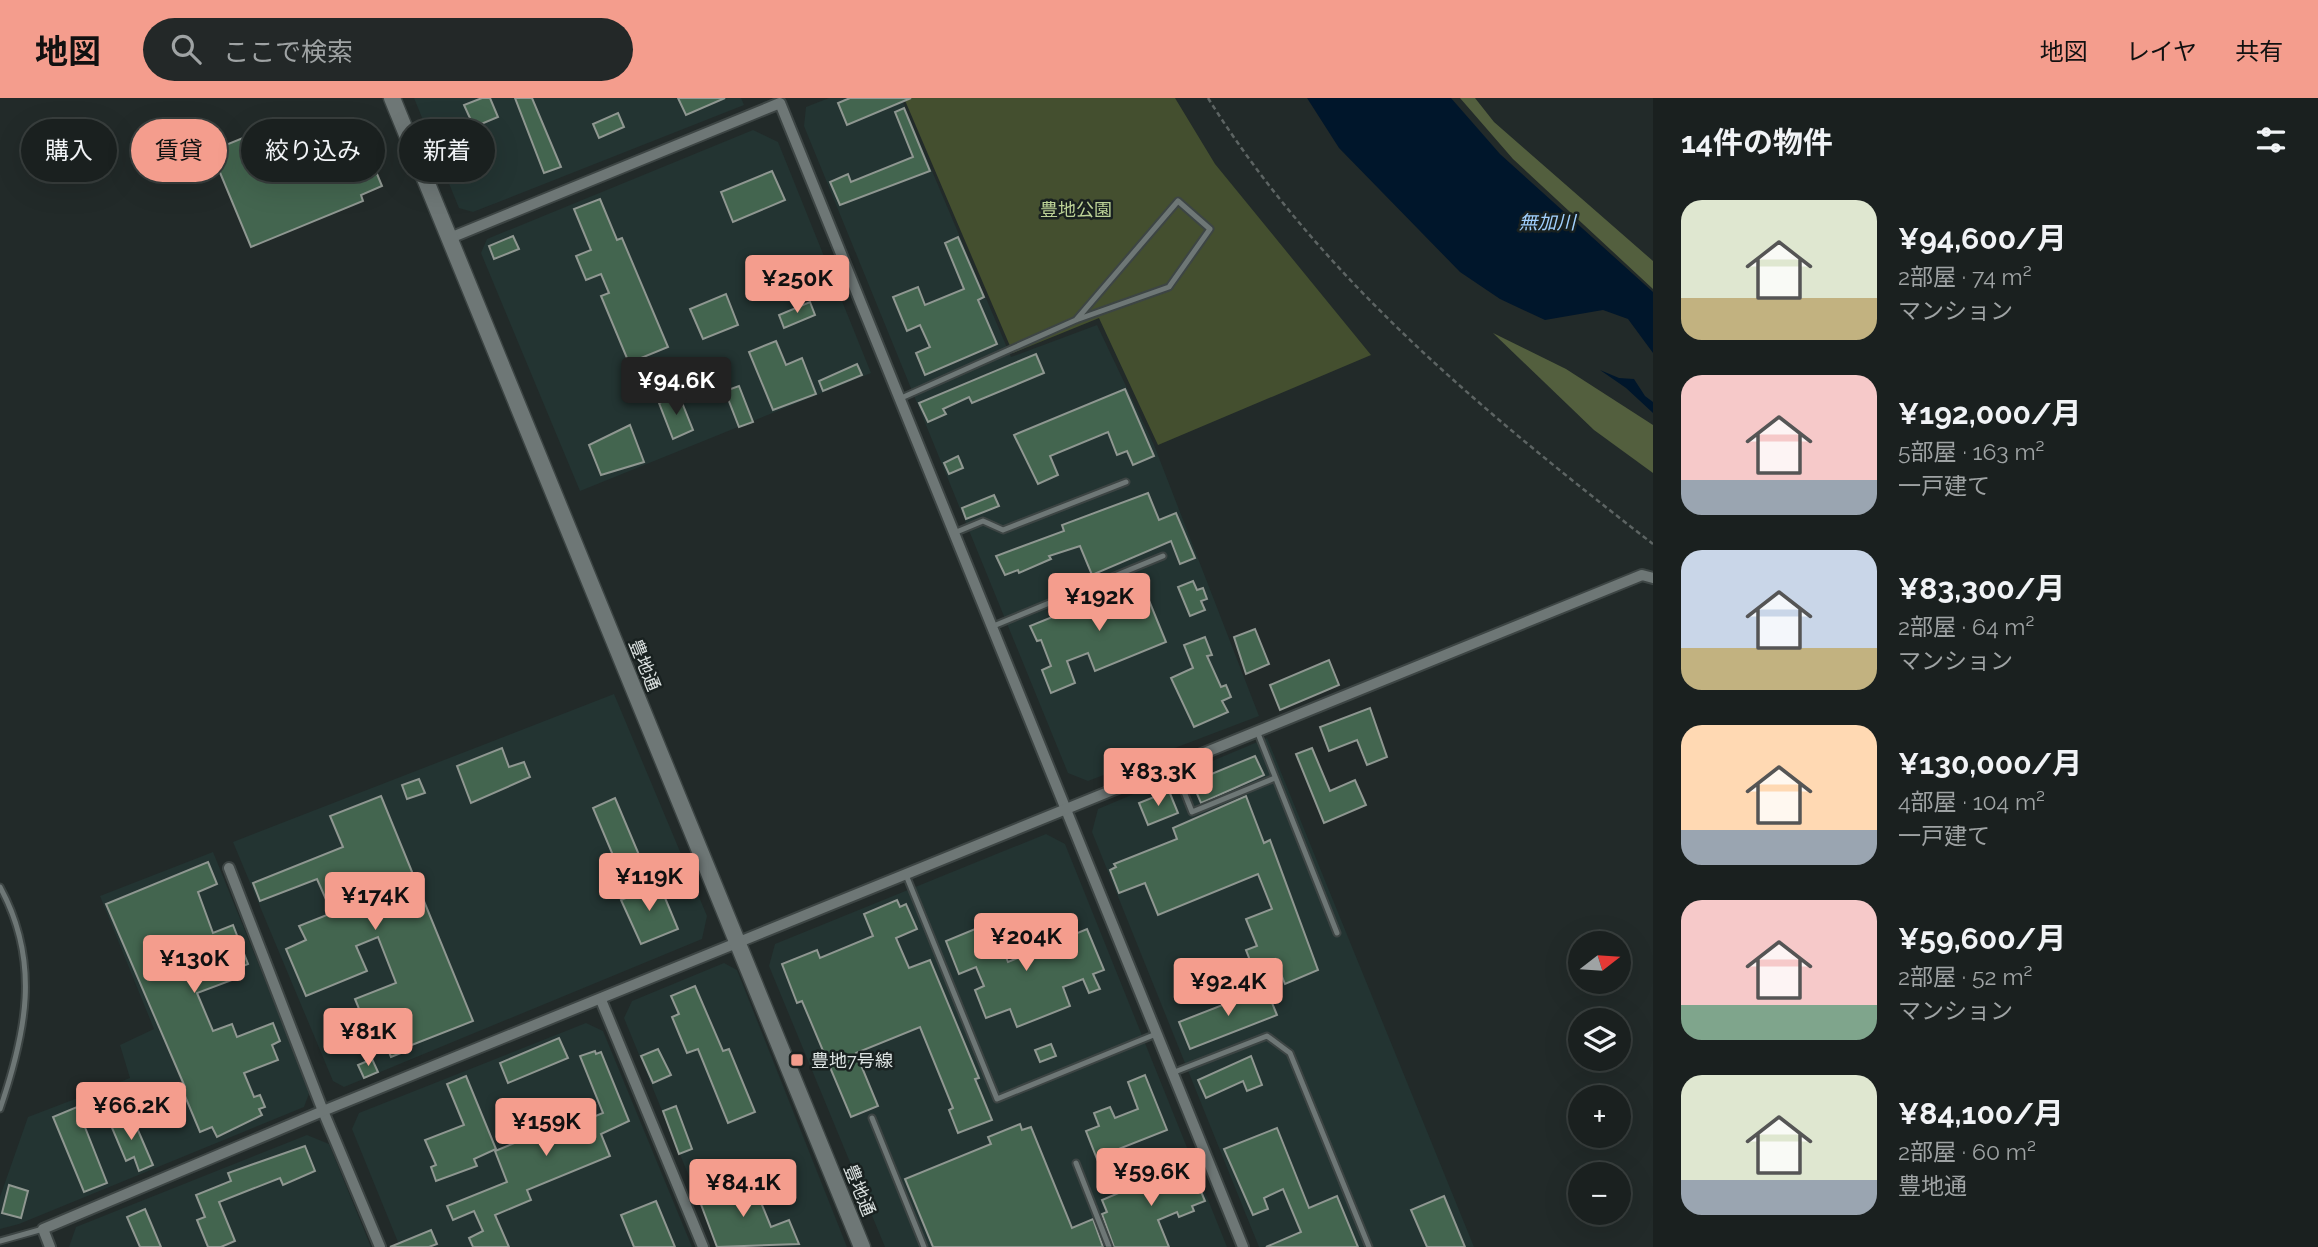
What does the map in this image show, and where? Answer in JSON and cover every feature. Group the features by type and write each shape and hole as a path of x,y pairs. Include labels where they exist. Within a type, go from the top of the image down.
{"main road":[{"name":"豊地通","path":"392,98 862,1247"}],"street":[{"path":"450,237 793,98"},
{"path":"780,103 1243,1247"},
{"path":"50,1247 43,1228 323,1111 1642,575 1653,578"},
{"path":"229,868 323,1111 380,1247"},
{"path":"601,1000 702,1247"}],"lane":[{"path":"899,399 1076,320 1169,286 1210,229 1178,201 1076,320"},
{"path":"953,533 983,521 1003,530 1126,482"},
{"path":"991,627 1163,555"},
{"path":"1256,730 1336,933"},
{"path":"1173,764 1192,812 1275,778"},
{"path":"906,875 997,1099 1156,1034"},
{"path":"0,887 16,922 28,985 17,1060 0,1110"},
{"path":"1172,1073 1267,1036 1290,1053 1368,1247"},
{"path":"872,1118 924,1247"},
{"path":"1076,1163 1110,1247"},
{"path":"0,1241 43,1228"}],"path":[{"path":"1208,98 1257,167 1357,291 1464,393 1653,544"}],"shaded area":[{"path":"414,98 741,98 744,105 473,212 459,208 448,182 495,182 495,119 423,119"},
{"path":"829,98 901,98 1011,357 1097,325 1154,445 1259,716 1088,781 1068,773 804,126 806,107"},
{"path":"753,130 778,142 871,373 580,491 481,253 487,239"},
{"path":"614,694 707,916 702,939 344,1087 333,1081 233,842"},
{"path":"1267,738 1474,1247 1259,1247 1092,832 1098,809"},
{"path":"1046,834 1065,844 1227,1247 885,1247 769,966 775,944"},
{"path":"213,852 310,1091 304,1107 19,1224 0,1229 0,1197 28,1117 130,1078 120,1045 154,1029 100,896"},
{"path":"724,963 737,970 847,1247 718,1247 624,1018 632,1001"},
{"path":"586,1023 603,1031 692,1247 400,1247 352,1129 359,1113"},
{"path":"307,1135 329,1144 371,1247 69,1247 76,1227"}],"green space":[{"name":"豊地公園","path":"904,98 1175,98 1215,164 1371,355 1158,445 1099,318 1013,353"},
{"path":"1460,98 1475,98 1494,122 1653,261 1653,289 1513,159"},
{"path":"1493,333 1566,369 1653,425 1653,473 1594,430"}],"water":[{"name":"無加川","path":"1307,98 1451,98 1500,154 1653,292 1653,353 1628,319 1603,310 1545,320 1500,299 1460,272 1339,148"},
{"path":"1600,370 1619,378 1634,379 1645,396 1653,402 1653,413 1626,388"}],"building":[{"path":"490,98 498,117 470,119 464,105"},
{"path":"515,98 532,98 561,167 544,173"},
{"path":"678,98 725,98 686,115"},
{"path":"850,98 911,98 847,125 838,103"},
{"path":"904,108 930,171 840,205 830,182 848,174 851,182 913,157 895,112"},
{"path":"618,113 624,127 599,138 593,124"},
{"path":"241,139 241,182 380,182 382,186 361,195 363,201 251,247 224,182 227,182 227,144"},
{"path":"772,171 785,200 733,222 721,192"},
{"path":"600,199 617,240 622,238 668,347 629,363 601,296 609,293 601,274 586,280 576,256 591,250 574,209"},
{"path":"513,236 519,249 494,259 489,246"},
{"path":"958,237 984,297 978,300 997,344 925,375 916,353 930,347 920,325 907,331 893,297 918,287 925,305 964,289 945,243"},
{"path":"813,268 824,293 811,299 800,273"},
{"path":"726,294 738,325 703,339 690,309"},
{"path":"810,302 815,315 784,328 779,315"},
{"path":"776,341 786,365 802,358 816,394 773,410 749,352"},
{"path":"1036,354 1044,373 972,403 969,397 943,409 946,414 928,422 919,403"},
{"path":"857,364 862,375 823,391 819,381"},
{"path":"739,386 753,422 739,427 725,391"},
{"path":"1125,389 1154,456 1133,465 1127,451 1117,455 1108,432 1050,456 1058,475 1038,484 1014,435"},
{"path":"679,395 693,430 673,439 659,403"},
{"path":"630,425 644,462 601,475 589,445"},
{"path":"958,456 963,468 949,474 944,463"},
{"path":"1148,493 1159,520 1176,513 1195,558 1180,564 1171,541 1092,575 1080,546 1049,556 1051,559 1019,573 1018,570 1005,575 996,556 1064,531 1062,525"},
{"path":"994,495 999,506 966,519 962,508"},
{"path":"1141,581 1166,642 1095,671 1088,653 1067,661 1075,683 1051,693 1042,670 1051,666 1041,640 1037,641 1030,626"},
{"path":"1193,581 1197,590 1203,588 1207,599 1201,601 1205,610 1190,616 1178,587"},
{"path":"1255,629 1269,664 1246,674 1234,637"},
{"path":"1205,637 1212,655 1207,656 1221,687 1226,685 1231,697 1222,701 1228,712 1194,727 1171,678 1193,668 1184,645"},
{"path":"1329,660 1339,685 1280,710 1270,685"},
{"path":"1370,708 1387,757 1367,765 1357,740 1329,751 1320,727"},
{"path":"502,748 509,767 524,762 530,777 471,803 457,766"},
{"path":"1312,748 1330,791 1355,780 1366,805 1324,823 1296,754"},
{"path":"1255,756 1264,775 1201,803 1192,782"},
{"path":"419,779 425,793 407,799 402,785"},
{"path":"1169,791 1178,813 1148,825 1139,803"},
{"path":"381,796 473,1021 404,1048 406,1051 391,1057 381,1033 349,1045 345,1034 366,1026 355,999 396,983 378,937 356,946 367,971 306,996 286,949 306,940 299,926 332,913 317,879 260,901 253,883 343,847 330,816"},
{"path":"1246,796 1264,843 1270,840 1318,970 1285,984 1275,959 1253,968 1246,950 1257,946 1246,919 1272,909 1258,874 1158,915 1145,883 1119,893 1110,870 1116,867 1114,864 1177,839 1173,828"},
{"path":"615,798 642,862 620,872 593,808"},
{"path":"208,862 217,884 198,892 213,933 233,925 248,964 229,972 232,980 197,993 213,1031 232,1024 237,1037 273,1023 280,1041 272,1045 278,1060 244,1073 254,1097 260,1095 265,1107 259,1109 262,1115 217,1137 212,1127 200,1132 182,1089 185,1087 106,904"},
{"path":"658,881 678,929 641,944 621,900 628,897 626,894"},
{"path":"897,900 900,907 906,904 917,929 896,938 909,968 930,960 979,1078 975,1079 992,1120 958,1133 949,1110 953,1108 920,1027 856,1053 878,1106 851,1117 802,1001 797,1003 782,964 817,950 820,958 873,936 864,914"},
{"path":"992,922 1008,962 1087,929 1104,970 1093,974 1100,989 1089,993 1083,979 1063,987 1070,1006 1017,1027 1010,1009 986,1018 975,990 984,986 976,967 959,974 946,941"},
{"path":"695,986 723,1051 729,1049 755,1112 728,1123 698,1049 687,1053 672,1017 679,1014 671,996"},
{"path":"1266,988 1277,1015 1190,1049 1179,1022"},
{"path":"559,1038 568,1058 508,1083 500,1063"},
{"path":"1051,1044 1056,1056 1040,1062 1035,1050"},
{"path":"658,1049 671,1075 653,1083 641,1056"},
{"path":"595,1051 596,1054 601,1052 629,1121 601,1134 610,1156 527,1190 531,1200 495,1215 509,1247 473,1247 469,1238 483,1231 474,1211 453,1220 447,1206 507,1182 495,1151 529,1137 530,1140 563,1127 564,1129 603,1113 580,1056"},
{"path":"1251,1056 1262,1085 1247,1091 1243,1081 1206,1098 1198,1080"},
{"path":"372,1059 378,1072 364,1078 358,1065"},
{"path":"1145,1075 1167,1130 1116,1150 1121,1161 1101,1169 1086,1131 1099,1126 1094,1113 1110,1107 1115,1118 1138,1109 1128,1082"},
{"path":"466,1076 496,1149 474,1159 477,1166 436,1181 431,1167 436,1165 425,1140 464,1125 447,1084"},
{"path":"676,1106 692,1149 679,1154 663,1111"},
{"path":"77,1107 107,1183 84,1192 53,1117"},
{"path":"131,1114 153,1165 139,1171 134,1157 126,1161 110,1123"},
{"path":"1020,1124 1022,1130 1031,1127 1072,1228 1093,1219 1103,1247 933,1247 905,1179 991,1144 988,1137"},
{"path":"1277,1128 1309,1208 1337,1196 1358,1247 1266,1247 1301,1232 1283,1189 1264,1198 1268,1209 1253,1215 1224,1149"},
{"path":"305,1146 315,1171 283,1185 280,1178 219,1202 235,1241 221,1247 208,1247 197,1220 205,1217 196,1195 231,1181 228,1173"},
{"path":"1189,1163 1205,1201 1192,1206 1194,1211 1179,1217 1177,1212 1158,1220 1169,1247 1114,1247 1102,1214 1107,1212 1102,1200"},
{"path":"751,1178 771,1227 789,1220 799,1244 717,1247 699,1199"},
{"path":"9,1185 28,1191 21,1218 2,1213"},
{"path":"1444,1196 1465,1247 1427,1247 1411,1210"},
{"path":"656,1201 675,1247 634,1247 621,1215"},
{"path":"145,1209 161,1247 140,1247 127,1217"},
{"path":"431,1230 437,1244 429,1247 390,1247"}],"place":[{"name":"豊地7号線","path":"797,1060"}]}
